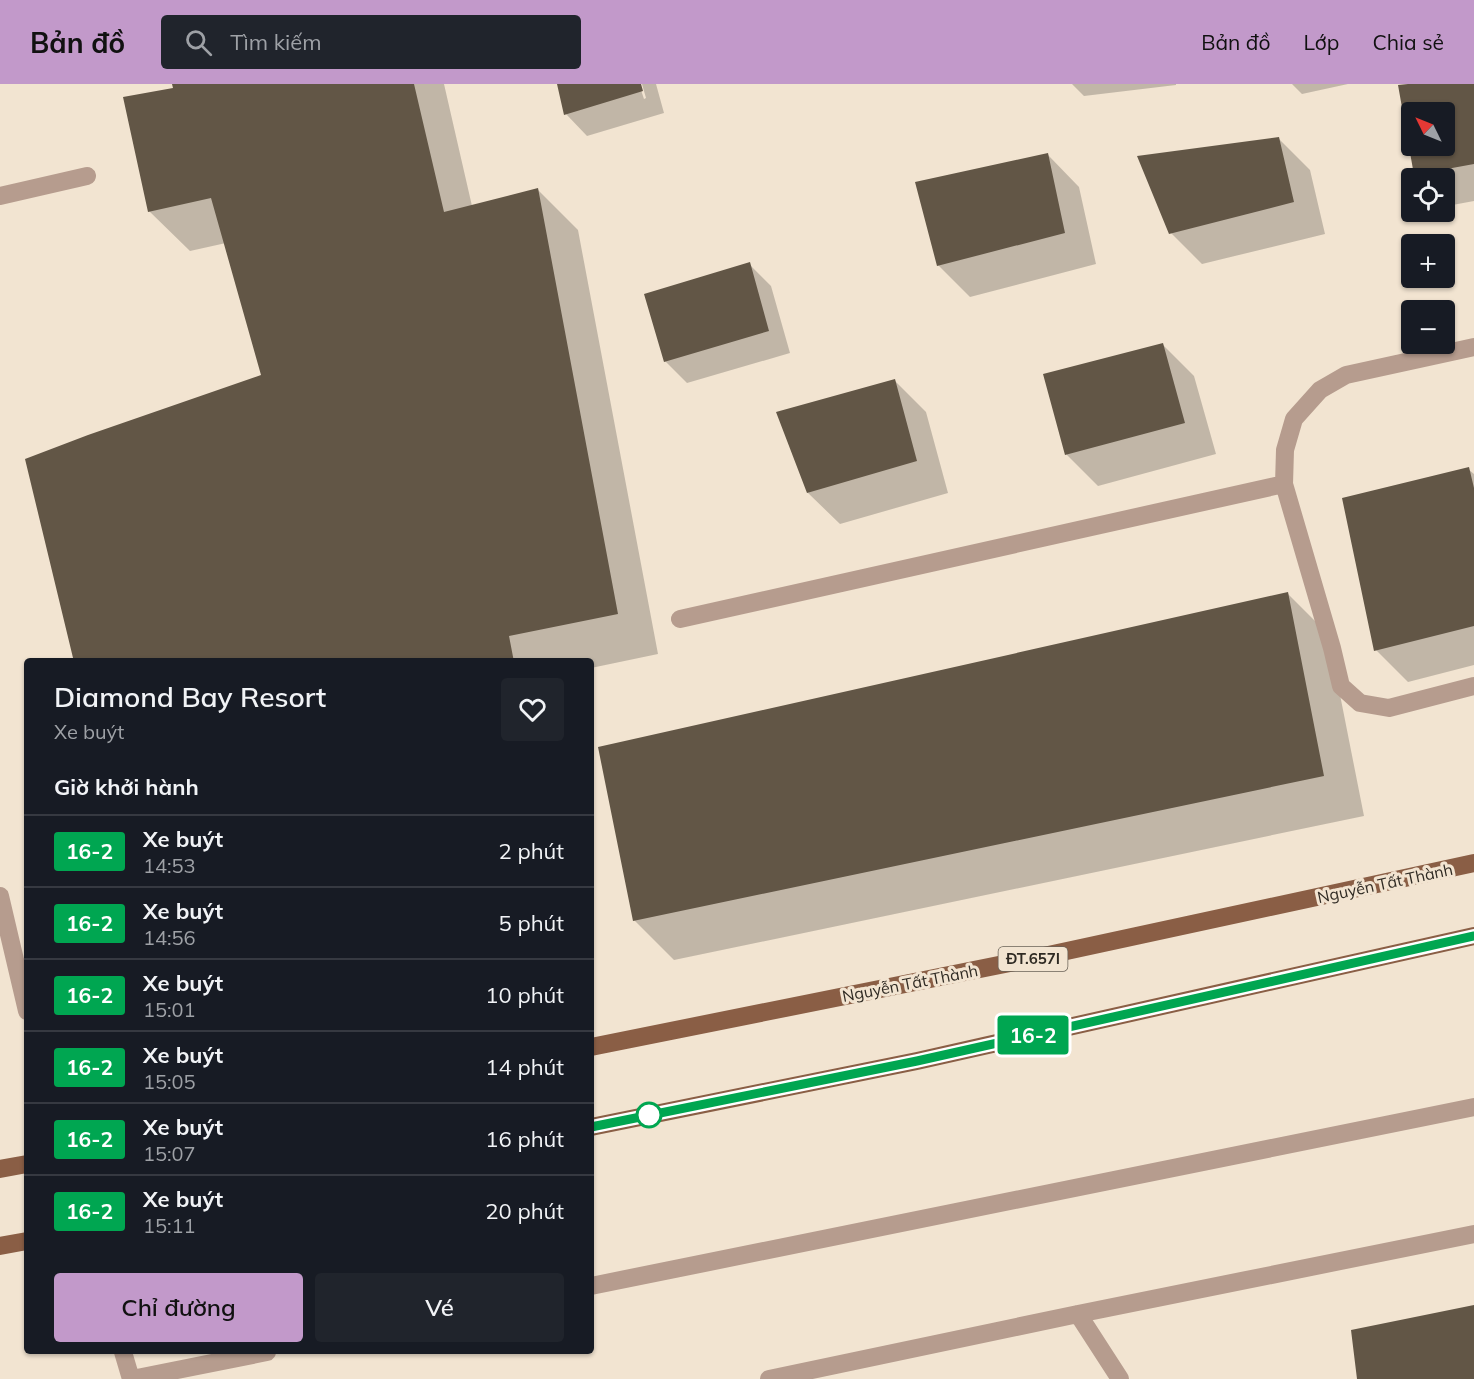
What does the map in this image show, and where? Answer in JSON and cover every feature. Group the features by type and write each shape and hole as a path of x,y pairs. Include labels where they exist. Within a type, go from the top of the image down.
{"main road":[{"name":"Nguyễn Tất Thành","path":"594,1046 1028,960 1474,863"},
{"path":"594,1126 917,1061 1474,936"},
{"path":"0,1169 24,1165"},
{"path":"0,1246 24,1242"}],"lane":[{"path":"0,196 87,176"},
{"path":"1474,347 1346,375 1320,390 1294,419 1286,450 1284,484 1341,686 1360,703 1389,708 1474,686"},
{"path":"680,619 1284,484"},
{"path":"0,896 24,998"},
{"path":"594,1285 1474,1107"},
{"path":"769,1379 1474,1234"},
{"path":"1078,1314 1120,1379"},
{"path":"124,1354 132,1379 257,1354"}],"building":[{"path":"172,84 414,84 444,212 538,188 618,614 509,636 513,658 73,658 25,459 261,375 211,198 148,212 123,97 173,88"},
{"path":"557,84 641,84 643,91 564,115"},
{"path":"1474,84 1474,164 1452,168 1413,168 1411,156 1455,156 1455,102 1401,102 1398,85"},
{"path":"1279,137 1294,202 1169,234 1137,156"},
{"path":"1048,153 1065,233 937,266 915,182"},
{"path":"750,262 769,331 664,362 644,294"},
{"path":"1163,343 1185,423 1065,455 1043,374"},
{"path":"895,379 917,461 807,493 776,412"},
{"path":"1469,467 1474,488 1474,626 1374,651 1342,498"},
{"path":"1288,592 1324,776 633,921 598,747"},
{"path":"1474,1305 1474,1379 1357,1379 1351,1330"}],"bus line":[{"name":"16-2","path":"594,1126 917,1061 1474,936"}]}
